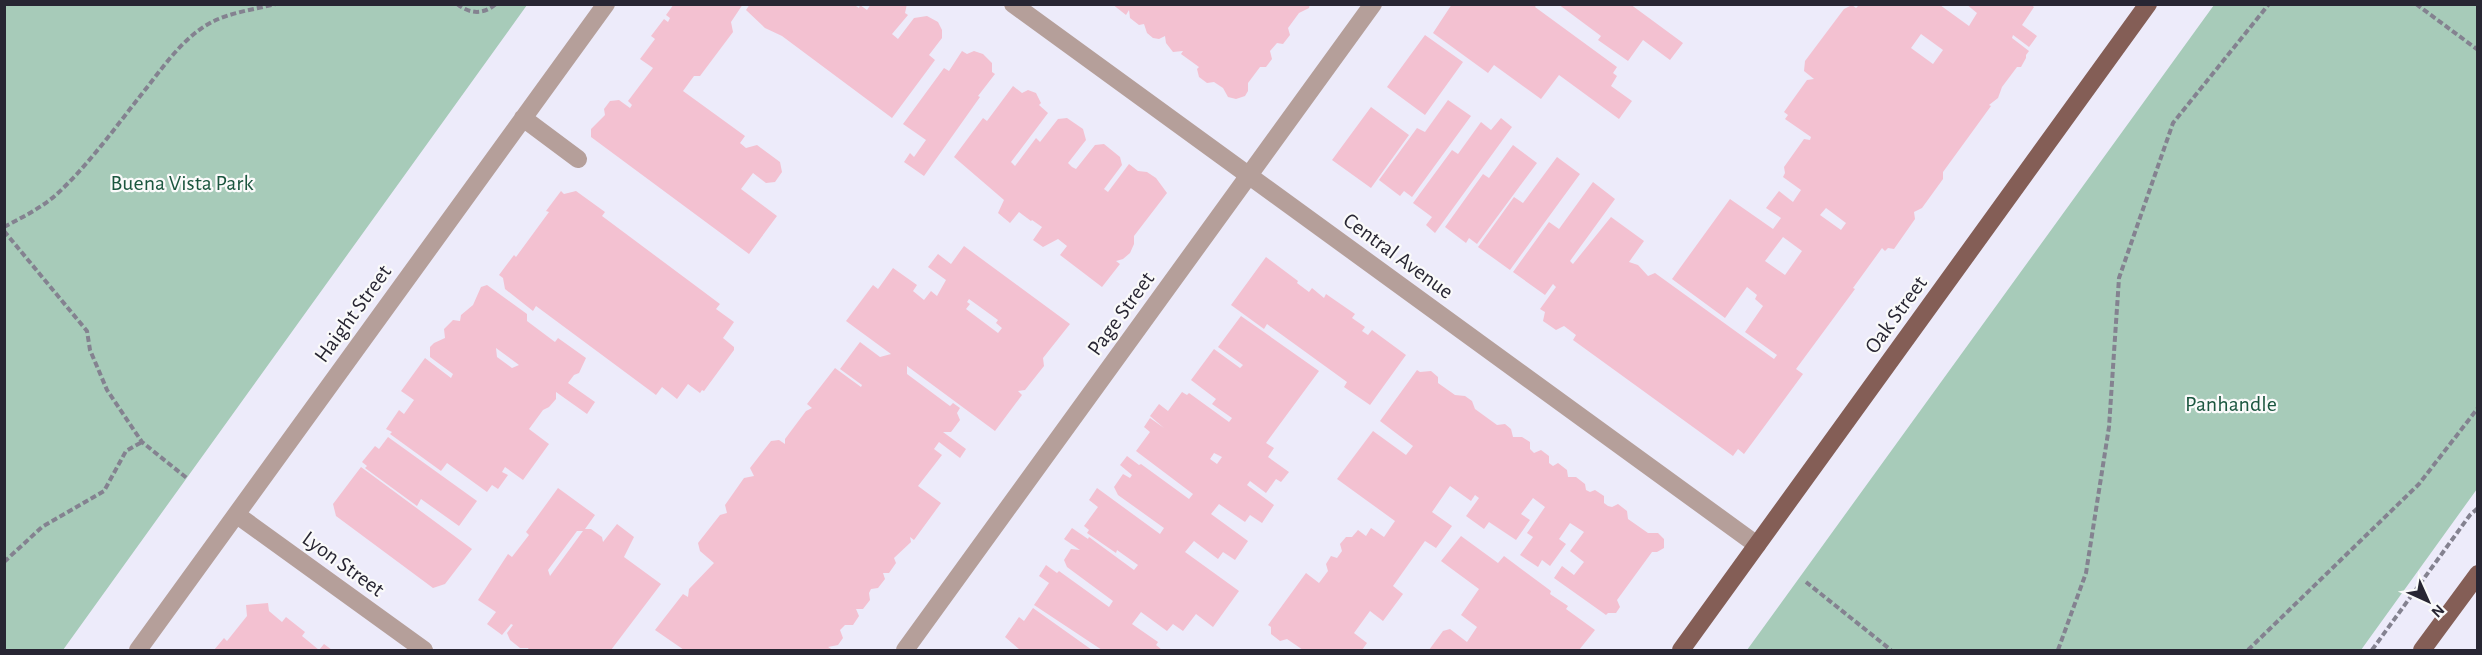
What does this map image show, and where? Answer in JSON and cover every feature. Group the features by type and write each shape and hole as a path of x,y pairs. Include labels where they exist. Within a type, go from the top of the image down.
{"main road":[{"name":"Oak Street","path":"1681,651 2148,4"},
{"path":"2422,651 2478,574"}],"street":[{"name":"Haight Street","path":"138,651 606,4"},
{"name":"Central Avenue","path":"1013,4 1757,545"},
{"name":"Page Street","path":"905,651 1373,4"},
{"path":"523,118 578,159"},
{"name":"Lyon Street","path":"237,515 424,651"}],"path":[{"path":"188,479 142,442 108,390 90,350 87,331 4,229 58,193 111,133 175,52 195,35 214,21 276,4"},
{"path":"457,4 471,12 480,13 496,4"},
{"path":"2058,651 2086,573 2109,427 2119,278 2173,123 2269,4"},
{"path":"2416,4 2478,50"},
{"path":"2248,651 2419,484 2478,408"},
{"path":"4,562 42,527 104,491 126,451 142,442"},
{"path":"2372,651 2470,515 2478,508"},
{"path":"1806,582 1891,651"}],"green space":[{"name":"Buena Vista Park","path":"5,4 527,5 63,650 5,650"},
{"name":"Panhandle","path":"2214,5 2477,5 2477,489 2361,650 1747,650"}],"building":[{"path":"674,4 743,4 731,22 733,32 700,76 694,76 683,91 745,136 740,143 746,148 757,145 780,162 782,172 775,182 766,183 753,173 741,189 777,216 749,254 591,137 591,129 605,115 604,109 610,101 619,100 630,108 632,105 628,101 653,68 640,59 655,39 651,36 664,19 668,22 670,18 666,15"},
{"path":"750,4 853,4 859,8 860,5 867,10 871,4 907,4 905,13 908,15 892,34 898,39 914,18 927,16 938,22 942,30 942,38 929,55 935,60 892,118 782,36 765,28 746,10"},
{"path":"1112,4 1310,4 1309,8 1299,13 1288,28 1290,35 1283,44 1277,43 1270,51 1272,59 1266,67 1260,67 1248,83 1245,96 1236,99 1228,97 1223,88 1214,82 1207,83 1199,77 1197,69 1199,67 1181,54 1183,51 1173,52 1166,43 1165,36 1159,39 1153,38 1147,33 1144,24 1139,25 1130,18 1129,10 1126,15"},
{"path":"1452,4 1537,4 1535,7 1617,67 1613,73 1617,76 1611,86 1632,101 1619,119 1559,75 1541,99 1494,65 1488,73 1433,33"},
{"path":"1558,4 1630,4 1683,43 1670,60 1643,40 1628,61 1598,40 1601,36"},
{"path":"1966,4 2030,4 2034,7 2022,25 2037,36 2029,47 2013,35 2012,38 2029,51 2026,58 2021,67 2017,67 2002,87 1998,98 1989,105 1991,106 1943,172 1943,179 1922,208 1914,212 1915,219 1894,249 1888,248 1885,251 1882,248 1853,288 1855,289 1796,369 1803,374 1744,454 1738,449 1733,456 1573,340 1576,335 1564,326 1556,330 1543,321 1545,312 1540,309 1556,287 1553,284 1545,295 1513,272 1549,222 1559,229 1593,182 1615,199 1570,261 1573,264 1611,217 1644,241 1629,262 1638,265 1648,276 1655,273 1774,359 1777,355 1745,332 1763,306 1755,299 1757,295 1747,287 1725,318 1672,279 1730,199 1773,229 1781,218 1766,208 1779,191 1793,202 1801,190 1783,177 1784,167 1804,139 1810,140 1811,137 1785,119 1788,115 1784,112 1807,80 1814,79 1804,71 1805,61 1844,9 1852,5 1856,8 1859,5 1940,5 1969,26 1977,13","holes":["1921,34 1943,50 1933,64 1911,48","1826,208 1846,223 1841,230 1820,215","1783,237 1802,251 1785,275 1765,261"]},
{"path":"1425,35 1463,62 1425,115 1387,87"},
{"path":"962,51 967,54 974,51 983,54 992,63 992,72 995,74 924,176 904,162 910,153 914,157 926,140 903,124 944,68 949,71"},
{"path":"1013,86 1022,93 1028,90 1036,93 1041,103 1039,105 1048,113 1011,162 1015,166 1036,138 1040,142 1058,119 1067,118 1083,129 1086,140 1068,163 1072,167 1076,169 1095,145 1104,144 1120,157 1122,165 1104,189 1108,192 1129,164 1138,171 1147,172 1156,178 1167,193 1134,236 1134,244 1130,253 1116,261 1120,264 1102,287 1060,255 1067,246 1058,239 1043,247 1033,240 1042,227 1019,212 1010,223 998,213 1004,200 954,157 983,118 987,121"},
{"path":"1448,100 1471,116 1412,197 1404,191 1400,196 1379,180 1417,128 1425,132"},
{"path":"1371,107 1409,135 1371,188 1332,160"},
{"path":"1501,118 1512,127 1435,233 1426,225 1432,217 1413,203 1452,150 1458,154 1481,122 1491,130"},
{"path":"1513,145 1537,163 1477,244 1469,238 1466,243 1445,227 1483,174 1489,178"},
{"path":"1557,157 1580,174 1510,270 1478,247 1514,197 1523,203"},
{"path":"561,191 564,194 576,191 605,212 602,216 720,304 716,309 734,322 723,338 734,347 734,350 704,391 700,393 688,384 677,399 662,387 656,395 536,306 533,311 505,289 503,278 499,275 514,255 516,257 549,212 546,211"},
{"path":"964,246 1070,324 1043,358 1044,366 1025,390 1018,391 1022,395 995,431 907,366 907,374 950,406 953,403 960,408 957,413 960,420 951,432 943,432 966,449 960,458 939,442 934,449 942,455 918,486 941,503 914,540 910,537 911,542 894,558 896,563 889,573 883,573 885,579 878,588 871,589 870,600 863,609 856,609 859,616 853,625 845,625 840,630 843,638 838,645 828,647 833,650 684,650 655,630 683,594 688,597 689,589 714,563 700,551 698,543 720,515 727,513 725,505 744,478 754,476 750,468 771,441 779,440 785,444 785,439 806,411 812,408 807,404 835,368 861,387 862,385 840,369 860,342 880,357 891,354 846,321 873,285 878,289 893,268 917,285 913,291 924,300 931,291 937,296 946,280 928,267 938,254 951,264","holes":["969,299 998,320 996,323 1002,328 998,333 966,309 970,304 967,302"]},
{"path":"1266,257 1309,292 1312,288 1324,298 1326,294 1355,314 1352,318 1365,327 1362,331 1368,335 1372,330 1406,355 1370,405 1344,387 1347,382 1267,324 1264,329 1231,305"},
{"path":"487,285 527,314 527,321 555,342 558,338 586,358 579,373 574,375 568,383 595,402 587,414 556,392 556,399 543,410 529,429 549,444 523,480 505,467 502,472 508,475 498,489 492,485 487,492 447,463 441,471 386,429 399,410 404,414 414,400 401,391 425,358 451,378 453,374 430,357 430,347 445,338 444,329 453,320 460,321 461,315 473,305 481,287","holes":["496,348 519,365 512,368 497,357"]},
{"path":"1241,316 1319,371 1266,443 1274,448 1268,457 1289,472 1281,482 1276,479 1266,493 1250,481 1247,485 1274,505 1262,523 1250,515 1245,522 1219,504 1211,514 1248,541 1235,560 1223,552 1218,559 1194,541 1185,552 1239,591 1213,627 1196,614 1183,631 1173,624 1167,631 1141,612 1132,624 1158,642 1156,645 1162,650 1102,650 1034,605 1049,583 1039,576 1046,565 1057,573 1059,571 1109,607 1113,601 1067,567 1064,560 1071,549 1080,550 1064,539 1072,528 1088,539 1089,537 1134,570 1138,565 1087,533 1089,530 1084,526 1098,507 1089,500 1097,488 1160,534 1164,528 1118,495 1114,487 1123,474 1130,478 1132,475 1120,465 1127,456 1189,499 1193,494 1136,451 1150,432 1144,427 1150,418 1164,428 1150,416 1159,404 1168,411 1182,392 1187,395 1189,393 1229,422 1232,418 1212,404 1216,399 1191,380 1214,349 1240,368 1243,365 1218,347","holes":["1214,453 1222,457 1217,464 1210,459"]},
{"path":"1417,370 1431,371 1438,377 1438,383 1455,395 1465,396 1472,401 1475,409 1497,425 1505,424 1511,429 1513,437 1522,437 1530,442 1530,449 1534,453 1541,450 1549,456 1549,463 1553,466 1558,463 1567,470 1568,477 1576,477 1585,484 1586,490 1590,492 1595,490 1604,496 1604,503 1608,506 1618,504 1627,511 1628,519 1648,533 1658,533 1664,539 1664,548 1652,552 1617,600 1620,607 1616,613 1606,615 1554,578 1562,566 1574,575 1584,562 1570,551 1584,532 1570,523 1559,539 1566,544 1550,566 1542,560 1538,567 1520,555 1533,537 1527,533 1545,507 1533,498 1521,514 1530,520 1516,540 1489,522 1484,529 1466,516 1479,498 1475,495 1471,501 1450,486 1432,512 1452,526 1436,548 1425,541 1393,586 1403,594 1383,621 1370,611 1354,633 1367,643 1362,650 1303,650 1287,639 1280,641 1271,634 1271,627 1268,625 1306,573 1319,583 1328,571 1326,564 1331,556 1337,558 1342,551 1340,544 1346,537 1352,537 1358,530 1366,536 1371,528 1384,537 1395,521 1337,479 1373,431 1406,455 1413,446 1380,421"},
{"path":"388,437 477,501 459,526 421,499 417,506 365,468 367,466 362,462 375,446 379,449"},
{"path":"361,467 472,549 445,584 433,588 336,516 333,504"},
{"path":"558,488 595,515 585,529 591,529 602,537 603,542 617,524 634,537 624,557 661,584 611,650 529,650 520,648 510,640 507,633 513,625 511,624 502,635 487,624 496,612 478,600 508,554 512,557 529,535 526,532","holes":["577,531 583,531 550,576 548,570"]},
{"path":"1461,536 1498,563 1504,556 1551,591 1550,594 1568,606 1566,609 1595,630 1579,650 1429,650 1443,631 1450,629 1467,642 1477,627 1461,615 1479,589 1441,561"},
{"path":"268,603 269,611 282,622 286,617 305,632 302,636 319,650 214,650 224,638 227,641 247,616 246,605"},
{"path":"1033,608 1092,650 1020,650 1005,637 1019,617 1024,621"},
{"path":"324,644 332,650 319,650"}]}
